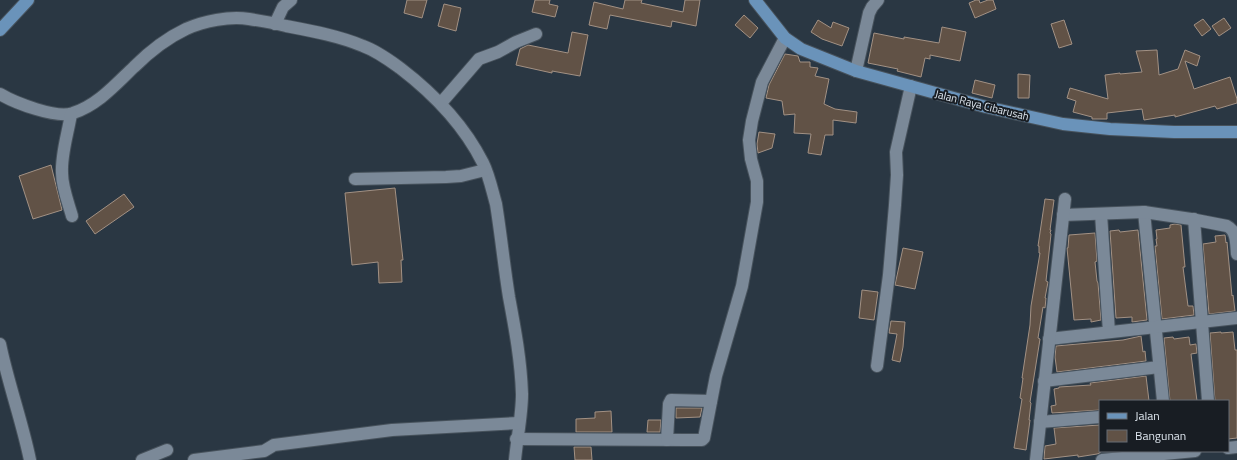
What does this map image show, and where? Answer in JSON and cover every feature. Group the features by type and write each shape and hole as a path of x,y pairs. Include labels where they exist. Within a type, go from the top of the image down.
{"main road":[{"path":"0,30 28,0"},
{"name":"Jalan Raya Cibarusah","path":"755,0 785,38 801,49 856,71 986,107 1063,124 1143,132 1237,132"}],"street":[{"path":"276,24 283,7 291,0"},
{"path":"856,71 869,13 878,0"},
{"path":"0,94 49,113 71,114 89,106 105,95 142,59 169,38 199,24 232,18 249,19 292,27 336,38 364,46 392,62 443,101 470,140 483,164 496,204 517,345 522,394 519,423 523,439 515,460"},
{"path":"443,101 479,59 498,52 516,42 536,34"},
{"path":"523,439 702,440 704,438 716,376 742,286 757,202 757,181 751,159 749,140 752,121 762,82 785,38"},
{"path":"877,366 889,274 895,205 896,152 911,86"},
{"path":"71,114 64,150 62,173 72,216"},
{"path":"356,179 461,176 485,170"},
{"path":"1036,460 1065,199"},
{"path":"1063,215 1144,212 1194,219 1227,226 1230,227 1236,237 1237,254"},
{"path":"1144,212 1162,400"},
{"path":"1101,214 1109,332"},
{"path":"1194,219 1208,400"},
{"path":"1049,339 1237,318"},
{"path":"0,344 4,366 30,460"},
{"path":"1044,381 1159,367"},
{"path":"667,440 669,404 671,400 711,401"},
{"path":"1040,422 1099,417"},
{"path":"194,460 264,451 274,445 385,431 519,423"},
{"path":"142,460 167,451"},
{"path":"1102,460 1168,452 1191,454"}],"building":[{"path":"407,0 427,0 422,18 404,13"},
{"path":"535,0 550,0 549,4 558,6 555,17 532,12"},
{"path":"625,0 642,0 641,3 683,12 685,0 700,0 696,26 672,21 671,27 610,15 607,29 589,25 594,2 623,9"},
{"path":"979,0 980,3 993,0 996,9 975,18 969,3"},
{"path":"444,4 461,8 456,31 438,26"},
{"path":"744,15 758,28 750,38 735,25"},
{"path":"1224,18 1231,28 1219,36 1212,26"},
{"path":"1203,19 1211,29 1202,36 1194,25"},
{"path":"818,20 831,28 833,22 849,28 842,46 822,39 811,32"},
{"path":"1064,20 1072,44 1059,48 1051,24"},
{"path":"942,27 966,32 960,61 930,55 930,59 925,58 921,77 897,71 898,69 868,63 874,33 904,39 904,37 939,43"},
{"path":"572,32 588,35 580,76 552,71 552,73 516,65 520,49 528,45 568,53"},
{"path":"1157,50 1159,75 1178,69 1185,50 1200,56 1197,66 1185,61 1194,89 1230,77 1237,103 1217,109 1215,106 1175,117 1175,115 1144,120 1142,109 1107,113 1107,119 1092,119 1092,117 1073,112 1076,101 1067,98 1070,88 1108,99 1105,75 1142,72 1136,51"},
{"path":"785,54 798,56 800,62 810,62 810,67 818,68 815,76 829,79 824,104 835,109 857,112 856,123 833,120 833,135 825,135 821,155 808,153 811,134 794,133 795,114 784,115 782,101 766,98 769,85"},
{"path":"1018,74 1030,75 1029,98 1018,98"},
{"path":"975,80 995,85 992,98 972,93"},
{"path":"759,132 775,134 772,148 758,153 757,144"},
{"path":"51,165 62,210 33,219 19,176"},
{"path":"395,188 403,260 401,260 402,282 379,283 378,262 352,265 345,193"},
{"path":"124,194 134,207 95,234 86,221"},
{"path":"1045,199 1054,200 1046,281 1048,282 1045,308 1043,307 1038,338 1040,339 1030,402 1030,420 1026,450 1014,448 1022,399 1020,398 1022,378 1030,325 1031,306 1040,253 1038,246"},
{"path":"1170,225 1181,225 1185,267 1183,267 1188,306 1193,306 1194,315 1162,319 1155,246 1157,246 1156,230 1170,228"},
{"path":"1119,230 1120,232 1138,230 1147,320 1132,322 1132,317 1116,318 1110,231"},
{"path":"1095,233 1097,261 1095,262 1101,320 1091,322 1091,319 1074,320 1067,248 1069,235"},
{"path":"1225,235 1235,311 1209,314 1203,244 1216,242 1215,236"},
{"path":"903,248 923,252 915,289 895,285"},
{"path":"862,290 878,292 874,320 859,318"},
{"path":"891,321 905,322 900,362 892,360 897,334 889,333"},
{"path":"1233,332 1235,350 1237,350 1237,438 1229,439 1229,400 1215,400 1210,333"},
{"path":"1141,336 1146,361 1057,372 1055,357 1056,346 1123,340"},
{"path":"1173,337 1174,339 1189,337 1190,345 1196,344 1197,353 1191,354 1197,400 1170,400 1164,338"},
{"path":"1146,376 1149,400 1099,400 1099,410 1052,413 1051,406 1056,405 1054,389 1059,387 1091,385 1090,383"},
{"path":"676,408 702,408 700,417 676,418"},
{"path":"611,411 612,432 576,432 576,419 595,418 595,412"},
{"path":"648,420 661,420 660,432 647,432"},
{"path":"1099,425 1100,453 1078,457 1078,455 1044,459 1045,446 1056,444 1054,428"},
{"path":"574,447 591,447 592,460 575,460"}]}
